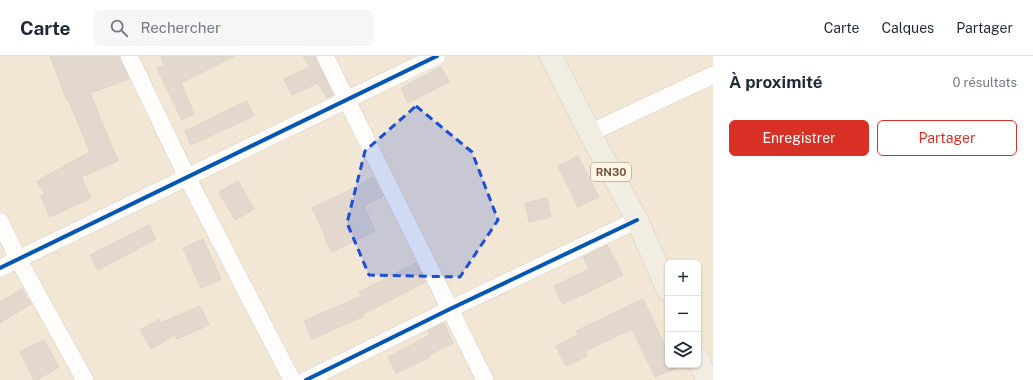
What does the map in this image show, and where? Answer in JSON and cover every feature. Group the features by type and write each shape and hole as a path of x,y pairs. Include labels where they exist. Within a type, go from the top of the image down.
{"main road":[{"name":"RN30","path":"551,56 590,133 638,220 665,283"},
{"path":"701,365 707,380"}],"street":[{"path":"129,56 187,177 292,380"},
{"path":"325,56 485,380"},
{"path":"0,268 437,56"},
{"path":"590,133 713,75"},
{"path":"306,380 450,309 638,220"},
{"path":"0,222 18,259 85,380"}],"highlighted area":[{"path":"416,106 472,152 498,220 460,277 369,275 347,223 365,151"}],"shaded area":[{"path":"0,56 713,56 713,380 0,380"}],"building":[{"path":"50,56 119,56 129,79 90,93 118,161 81,177 91,198 50,217 41,196 45,194 37,181 90,152 69,101 67,101"},
{"path":"161,56 235,56 181,83 194,114 182,120 157,68 164,65"},
{"path":"303,56 315,56 333,95 327,98 318,83 292,95 284,79 310,67"},
{"path":"441,67 449,82 408,103 401,88"},
{"path":"247,101 254,116 191,145 185,131"},
{"path":"578,156 599,197 578,207 558,166"},
{"path":"373,177 383,196 364,206 375,231 332,252 312,208"},
{"path":"238,181 254,209 235,220 219,192"},
{"path":"547,198 551,217 529,222 525,203"},
{"path":"149,225 156,239 98,270 90,255"},
{"path":"203,239 221,279 201,288 183,248"},
{"path":"607,245 623,275 563,304 554,286 589,269 583,257"},
{"path":"416,263 426,282 363,314 364,316 312,339 304,321 362,296 359,292"},
{"path":"22,289 31,304 0,323 0,302"},
{"path":"643,299 665,346 665,368 676,368 655,377 632,329 585,351 587,356 566,366 556,346 578,335 576,331"},
{"path":"200,306 209,325 177,339 175,335 151,349 140,330 159,319 161,323"},
{"path":"444,323 453,343 429,355 430,357 396,373 388,357 430,335 428,331"},
{"path":"44,340 59,367 37,380 34,380 20,352"}],"cycle path":[{"path":"0,268 437,56"},
{"path":"306,380 450,309 637,220"}]}
